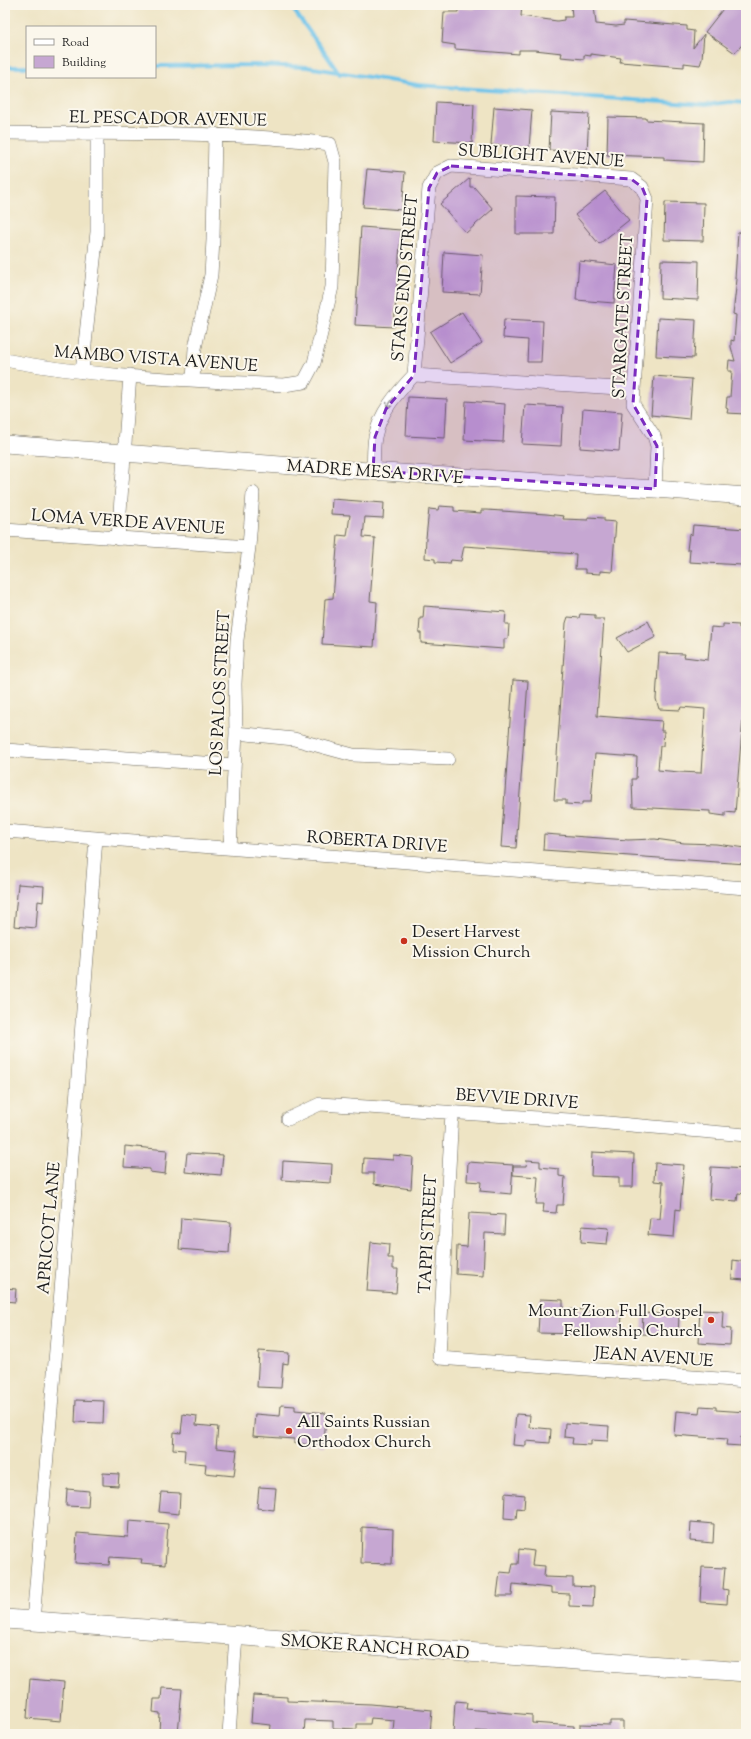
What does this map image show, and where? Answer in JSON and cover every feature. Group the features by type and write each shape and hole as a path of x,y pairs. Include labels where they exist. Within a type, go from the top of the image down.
{"main road":[{"name":"SMOKE RANCH ROAD","path":"5,1619 746,1672"}],"street":[{"name":"EL PESCADOR AVENUE","path":"5,133 215,134 330,144 335,162 332,287 314,363 304,382"},
{"path":"82,372 98,232 97,134"},
{"path":"193,380 195,348 211,275 214,240 215,134"},
{"name":"SUBLIGHT AVENUE","path":"437,173 450,166 631,179 642,187"},
{"name":"STARS END STREET","path":"373,471 375,436 386,409 398,392 414,375 429,188 437,173"},
{"name":"STARGATE STREET","path":"642,187 647,199 633,404 654,436 657,446 655,489"},
{"name":"MAMBO VISTA AVENUE","path":"5,360 46,368 82,372 284,385 304,382"},
{"path":"118,539 130,375"},
{"path":"414,375 634,389"},
{"name":"MADRE MESA DRIVE","path":"5,444 124,454 746,496"},
{"name":"LOS PALOS STREET","path":"230,848 236,733 235,684 237,640 250,547 253,493"},
{"name":"LOMA VERDE AVENUE","path":"5,530 250,547"},
{"path":"236,733 294,739 353,755 448,759"},
{"path":"5,750 234,765"},
{"name":"ROBERTA DRIVE","path":"5,831 746,888"},
{"name":"APRICOT LANE","path":"33,1621 68,1215 96,838"},
{"name":"BEVVIE DRIVE","path":"288,1119 320,1104 593,1121 746,1135"},
{"name":"TAPPI STREET","path":"439,1358 452,1112"},
{"name":"JEAN AVENUE","path":"439,1358 746,1381"},
{"path":"229,1734 236,1636"}],"highlighted area":[{"path":"451,166 631,179 642,187 647,199 633,404 657,446 655,489 373,471 375,437 386,409 414,375 429,188 437,173"}],"building":[{"path":"474,5 522,5 521,16 557,21 564,20 564,17 572,17 571,5 594,5 596,24 616,26 624,25 624,21 687,26 687,30 694,31 693,48 704,34 702,59 700,65 684,63 684,67 620,62 621,58 591,54 591,56 584,55 584,59 561,57 562,53 535,50 519,50 519,54 455,49 455,45 442,43 444,12 458,12 458,8 474,9"},
{"path":"726,5 746,5 746,40 735,53 705,32"},
{"path":"436,102 474,104 472,143 434,141"},
{"path":"494,107 532,110 529,148 491,145"},
{"path":"551,112 589,114 587,152 549,150"},
{"path":"608,117 646,118 646,120 704,123 703,162 664,160 664,157 607,155"},
{"path":"367,169 405,172 402,210 363,207"},
{"path":"470,178 470,187 474,187 493,209 466,233 440,204"},
{"path":"605,191 629,220 599,244 575,215"},
{"path":"516,196 555,197 554,234 516,234"},
{"path":"665,202 704,203 703,241 664,240"},
{"path":"361,227 401,230 394,327 355,325"},
{"path":"738,232 746,232 746,414 727,413 728,409 726,408 727,397 730,397 732,371 728,371 729,360 735,361 731,347 731,340 734,341 736,315 733,314 737,279 735,279"},
{"path":"444,252 483,255 480,294 442,292"},
{"path":"661,260 699,261 698,300 660,298"},
{"path":"579,261 617,265 614,303 576,300"},
{"path":"462,312 482,343 450,363 430,332"},
{"path":"658,318 696,320 694,358 656,356"},
{"path":"504,319 543,321 541,362 527,362 528,340 503,338"},
{"path":"654,376 692,379 689,419 651,415"},
{"path":"408,397 447,399 445,438 406,436"},
{"path":"466,401 505,404 503,442 464,440"},
{"path":"525,405 563,407 561,446 522,444"},
{"path":"583,409 622,412 619,451 580,448"},
{"path":"332,499 384,503 383,518 365,517 363,537 375,538 370,601 377,602 374,647 322,644 325,599 333,598 338,535 347,536 350,515 331,514"},
{"path":"439,506 454,507 454,511 481,513 481,510 487,510 546,514 564,516 563,519 588,520 588,517 604,518 604,521 616,522 612,572 600,571 600,574 585,573 585,569 575,569 576,554 464,546 461,561 451,560 450,563 435,562 435,559 425,558 426,538 429,509 438,510"},
{"path":"693,525 745,529 746,563 742,563 742,565 689,562 690,550 687,550 689,534 692,535"},
{"path":"424,606 506,612 505,624 509,624 508,639 504,639 504,649 421,643 421,633 419,633 420,618 423,618"},
{"path":"580,614 595,615 595,619 604,619 597,716 662,721 661,731 664,731 663,746 660,746 658,770 679,772 701,773 705,709 681,707 680,710 659,709 656,699 659,653 685,654 684,657 708,660 711,627 723,628 723,624 739,625 739,628 746,629 744,706 735,813 725,812 725,816 710,814 710,811 633,807 632,779 636,779 637,757 595,754 591,802 582,802 582,805 566,804 566,800 554,800 566,623 568,617 579,618"},
{"path":"648,621 656,637 627,652 617,638"},
{"path":"513,680 528,681 516,848 501,847"},
{"path":"544,834 628,840 655,839 746,848 746,864 543,850"},
{"path":"18,884 44,886 43,902 38,901 36,928 14,926"},
{"path":"125,1146 167,1150 165,1174 150,1172 150,1169 124,1167"},
{"path":"592,1152 634,1154 633,1187 619,1187 619,1177 591,1176"},
{"path":"187,1153 223,1155 221,1175 185,1172"},
{"path":"393,1155 413,1157 411,1189 374,1184 374,1173 363,1173 364,1158 393,1160"},
{"path":"527,1160 540,1161 540,1167 559,1169 559,1176 565,1177 563,1205 557,1205 556,1213 543,1212 544,1204 536,1204 538,1177 513,1175 513,1166 526,1166"},
{"path":"283,1161 332,1164 331,1183 282,1180"},
{"path":"468,1162 513,1165 511,1194 480,1191 481,1182 467,1181"},
{"path":"655,1163 684,1165 680,1210 676,1209 674,1237 648,1235 650,1218 660,1219 663,1182 654,1181"},
{"path":"711,1167 746,1169 746,1194 738,1193 737,1201 709,1199"},
{"path":"469,1213 505,1215 504,1234 485,1233 483,1276 456,1274 457,1246 467,1247"},
{"path":"181,1218 231,1222 229,1253 179,1249"},
{"path":"582,1226 609,1228 607,1244 581,1242"},
{"path":"371,1242 389,1244 388,1258 393,1258 393,1269 398,1269 396,1293 367,1291"},
{"path":"733,1260 746,1262 746,1280 732,1279"},
{"path":"5,1288 16,1289 15,1302 5,1301"},
{"path":"540,1299 563,1300 563,1309 622,1311 621,1335 538,1333"},
{"name":"Mount Zion Full Gospel Fellowship Church","path":"700,1310 723,1311 722,1328 731,1329 730,1345 698,1343"},
{"path":"643,1313 679,1315 678,1336 642,1334"},
{"path":"259,1351 289,1353 288,1364 283,1363 281,1388 257,1387"},
{"path":"76,1400 104,1401 103,1423 75,1422"},
{"path":"281,1405 295,1406 295,1410 326,1413 324,1446 294,1443 294,1439 253,1436 255,1414 280,1416"},
{"path":"700,1406 716,1407 716,1410 746,1412 746,1437 741,1437 741,1446 726,1445 727,1439 674,1435 676,1411 699,1413"},
{"path":"183,1414 197,1416 196,1425 218,1427 216,1448 237,1450 234,1476 205,1473 206,1464 184,1462 185,1450 173,1449 174,1432 181,1433"},
{"path":"516,1414 530,1415 529,1427 551,1429 550,1443 526,1441 526,1446 513,1445"},
{"path":"565,1423 609,1426 608,1441 591,1440 591,1445 572,1444 573,1438 564,1437"},
{"path":"103,1473 119,1474 118,1486 103,1485"},
{"path":"259,1487 276,1488 274,1510 257,1508"},
{"path":"67,1489 89,1491 88,1507 66,1506"},
{"path":"161,1492 180,1493 179,1514 159,1512"},
{"path":"505,1493 525,1495 524,1509 517,1508 516,1519 504,1518"},
{"path":"129,1521 168,1524 165,1565 141,1563 142,1559 110,1557 109,1565 75,1563 77,1533 128,1537"},
{"path":"691,1522 714,1524 713,1543 690,1541"},
{"path":"362,1527 393,1529 392,1564 361,1563"},
{"path":"519,1549 534,1551 532,1565 545,1566 544,1577 573,1578 573,1586 594,1587 593,1607 569,1606 569,1594 551,1593 551,1588 513,1584 512,1596 497,1596 500,1572 511,1573 513,1564 518,1564"},
{"path":"702,1567 725,1568 723,1589 728,1590 727,1604 700,1602"},
{"path":"30,1679 64,1682 61,1721 27,1718"},
{"path":"162,1688 182,1689 178,1734 159,1734 160,1713 153,1712 154,1699 161,1699"},
{"path":"253,1695 287,1697 287,1701 371,1704 432,1710 430,1734 393,1731 394,1720 371,1718 370,1724 357,1724 357,1729 333,1728 333,1721 305,1720 304,1734 270,1734 271,1725 251,1723"},
{"path":"455,1701 467,1702 466,1709 532,1715 532,1723 574,1726 574,1734 515,1734 476,1731 476,1734 453,1734"},
{"path":"610,1721 623,1721 623,1734 580,1734 580,1724 610,1725"}],"waterway":[{"path":"290,5 340,74"},
{"path":"156,66 258,65 307,67 418,85 705,105 730,102 746,103"},
{"path":"5,67 26,67"}],"place":[{"name":"Desert Harvest Mission Church","path":"404,941"},
{"name":"Mount Zion Full Gospel Fellowship Church","path":"711,1320"},
{"name":"All Saints Russian Orthodox Church","path":"289,1431"}]}
